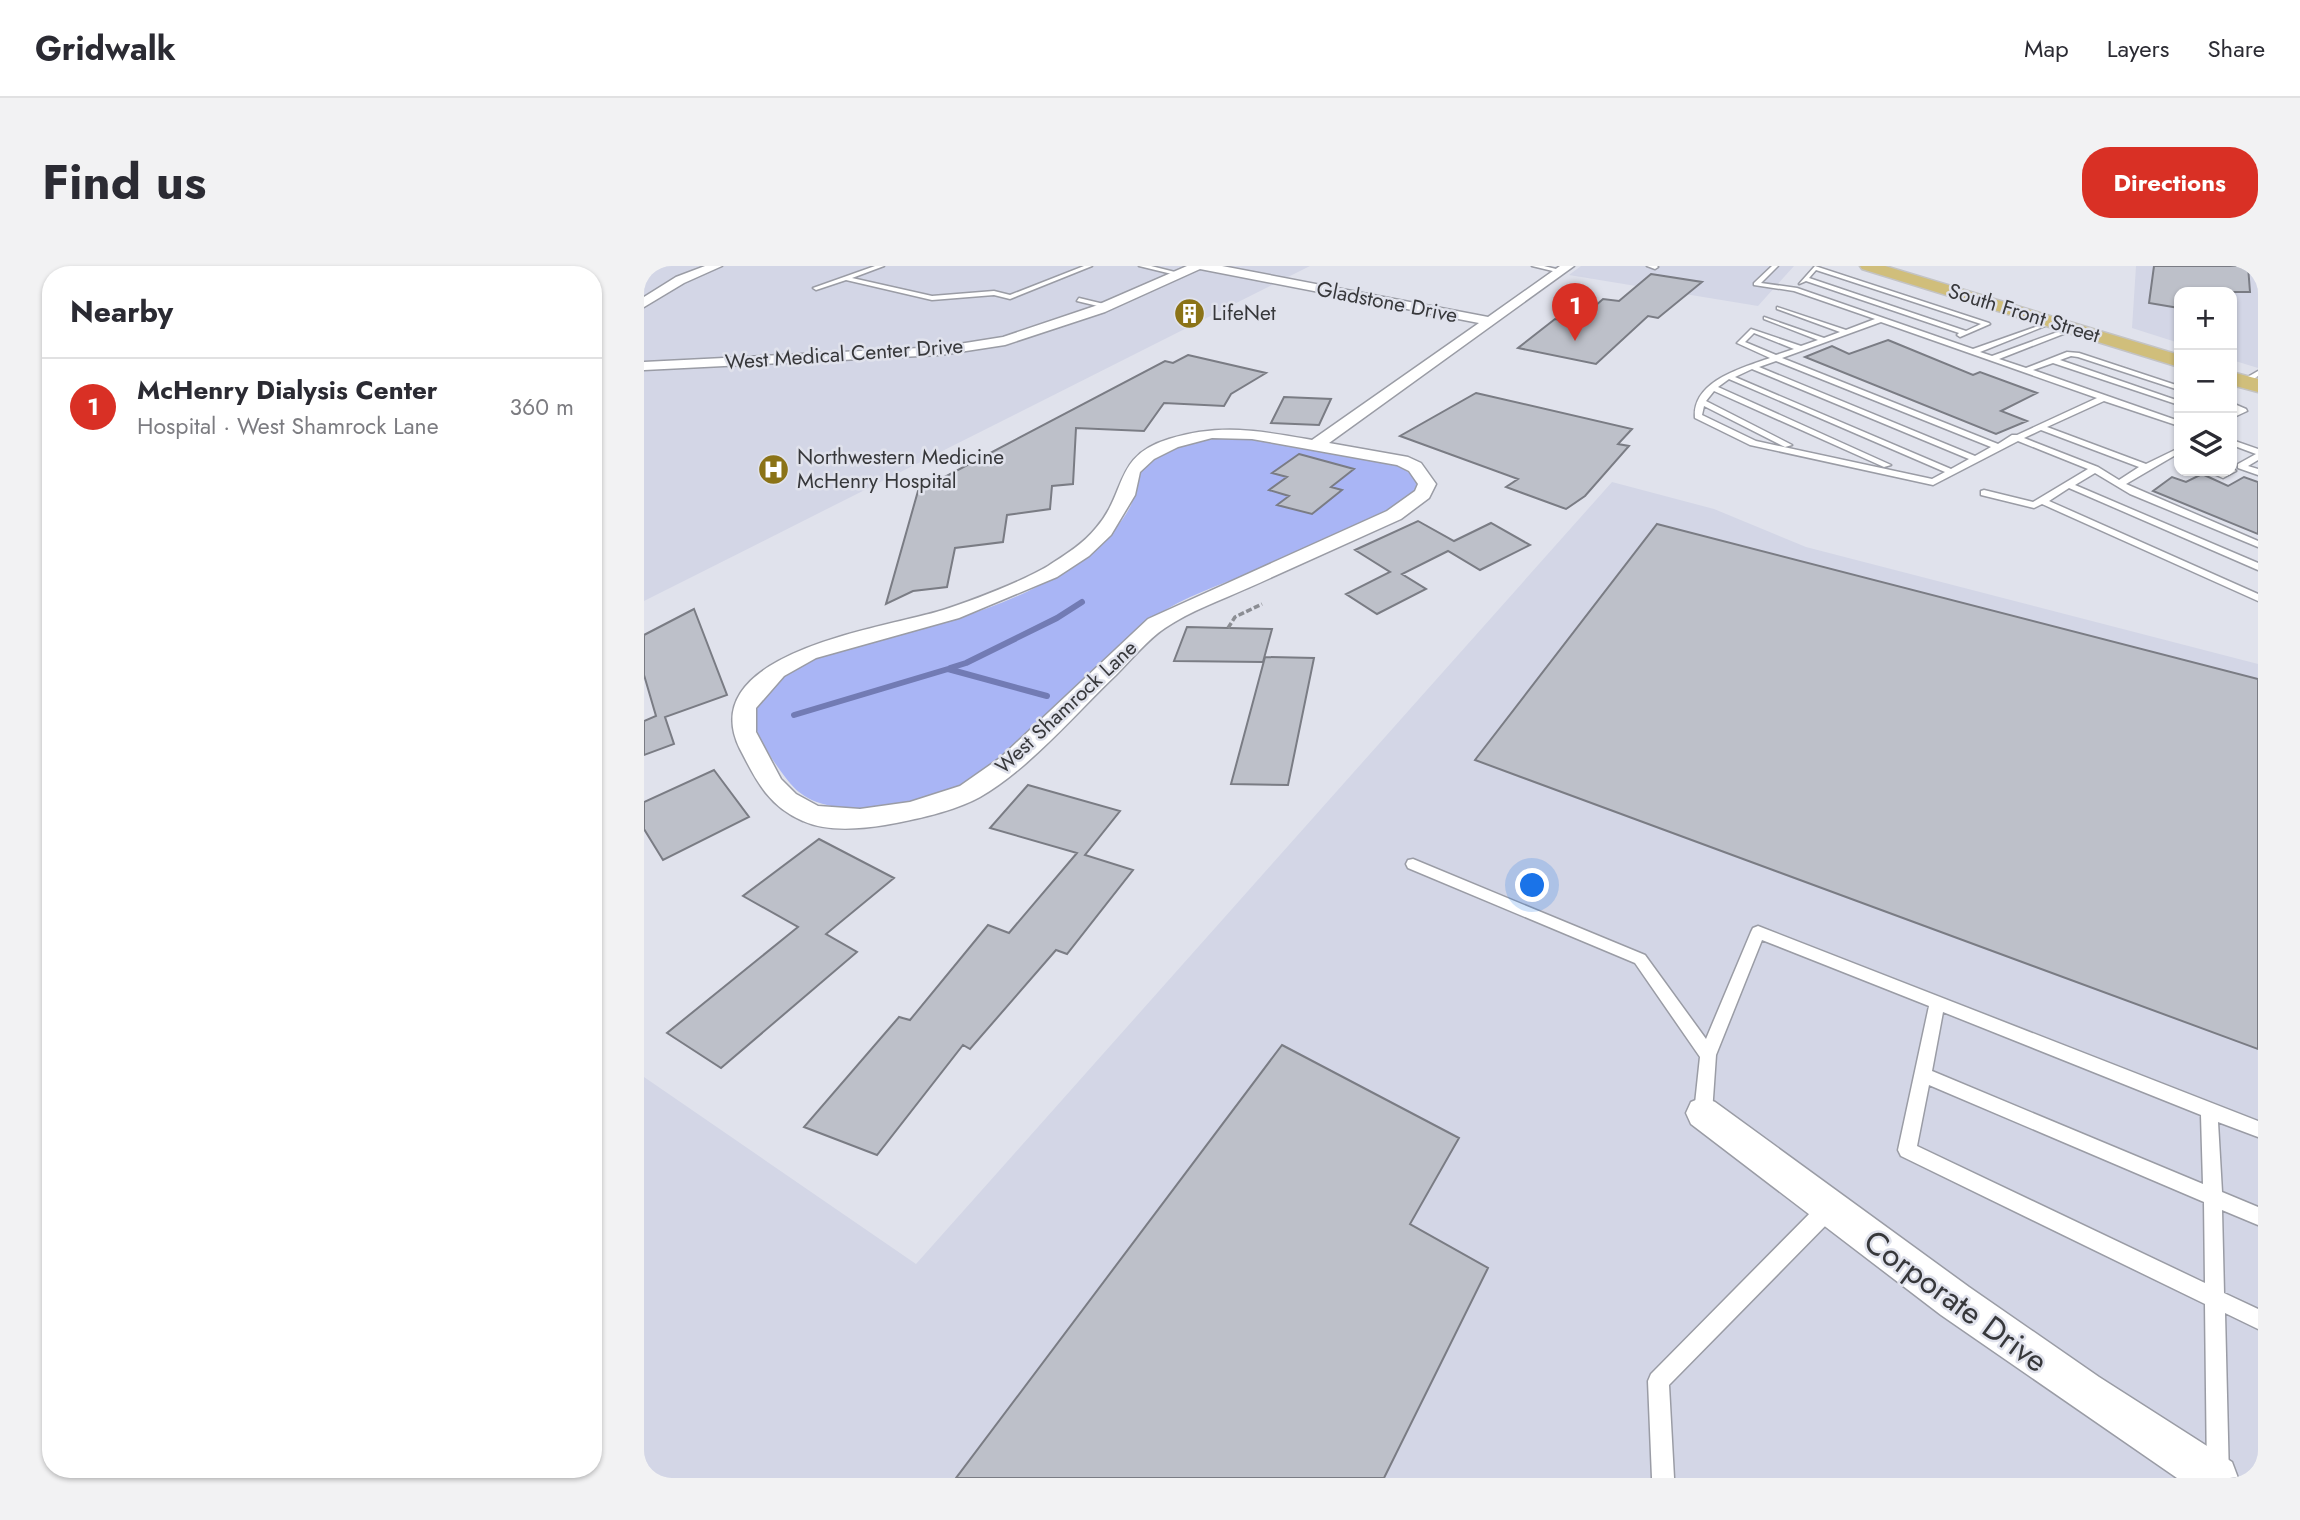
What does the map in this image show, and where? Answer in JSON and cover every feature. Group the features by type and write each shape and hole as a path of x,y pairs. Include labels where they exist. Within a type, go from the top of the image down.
{"main road":[{"name":"South Front Street","path":"1867,266 2174,359"}],"street":[{"path":"644,303 680,280 716,266"},
{"name":"West Medical Center Drive","path":"644,366 940,351 1005,341 1059,325 1197,266"},
{"name":"Gladstone Drive","path":"1203,266 1490,321"},
{"path":"1317,444 1565,268"},
{"name":"West Shamrock Lane","path":"1212,433 1242,433 1317,444 1402,461 1415,467 1427,484 1423,494 1394,515 1156,624 1009,764 969,792 911,811 860,820 813,815 787,801 771,785 744,732 744,708 776,671 808,653 952,614 1049,573 1082,552 1104,531 1126,495 1132,471 1147,455 1171,443 1212,433"},
{"name":"Corporate Drive","path":"1703,1112 1828,1209 2095,1402 2217,1478"}],"lane":[{"path":"816,288 881,266"},
{"path":"845,278 932,298 994,293 1010,297 1089,266"},
{"path":"1142,266 1180,274"},
{"path":"1535,266 1565,268"},
{"path":"1775,266 1756,284 1795,289 2174,422"},
{"path":"1795,289 1815,268 1987,324 1946,341"},
{"path":"1805,279 1966,333"},
{"path":"1079,300 1106,306"},
{"path":"1779,308 1846,332"},
{"path":"1766,318 1824,340"},
{"path":"1882,319 1730,377 1712,387 1701,402 1698,416 1753,443 1933,482 2015,438 2105,398"},
{"path":"1975,351 2053,321"},
{"path":"1994,358 2074,328"},
{"path":"1801,349 1753,330 1740,343 1998,447"},
{"path":"2027,370 2070,354 2174,386"},
{"path":"2053,360 2174,401"},
{"path":"1753,367 1975,459"},
{"path":"1730,377 1952,471"},
{"path":"1712,387 1914,478"},
{"path":"1701,402 1808,455"},
{"path":"2039,427 2146,467"},
{"path":"2015,438 2095,469 2119,484 2258,544"},
{"path":"2237,444 2258,454"},
{"path":"2119,484 2174,452"},
{"path":"2237,468 2258,454"},
{"path":"2169,455 2174,457"},
{"path":"2241,466 2258,472"},
{"path":"1984,494 2035,505 2071,486 2095,469"},
{"path":"2071,486 2258,566"},
{"path":"2042,501 2258,598"},
{"path":"1413,864 1640,959 1708,1055"},
{"path":"1703,1112 1708,1055 1758,932 2258,1129"},
{"path":"1937,1004 1908,1150 2258,1319"},
{"path":"1923,1075 2258,1216"},
{"path":"2209,1110 2213,1197 2217,1478"},
{"path":"1663,1478 1658,1381 1828,1209"}],"path":[{"path":"1228,628 1235,617 1262,604"}],"shaded area":[{"name":"Northwestern Medicine McHenry Hospital","path":"644,266 1310,266 644,601"},
{"path":"1581,266 1794,266 1758,306 1569,275"},
{"path":"2136,266 2258,266 2258,368 2237,362 2237,287 2174,287 2174,341 2132,328"},
{"path":"1243,437 1388,462 1414,477 1416,487 1412,495 1395,508 1190,597 1156,616 1105,660 1028,736 974,778 945,792 885,807 838,807 804,796 780,770 760,739 755,723 759,705 764,697 785,676 822,656 978,612 1040,585 1089,554 1107,537 1131,505 1138,476 1145,465 1156,456 1184,444"},
{"path":"1612,482 1714,509 1806,547 2258,664 2258,1478 644,1478 644,1077 916,1264"}],"building":[{"path":"2154,266 2248,266 2250,292 2237,292 2237,287 2174,287 2174,307 2149,303"},
{"path":"1651,274 1702,282 1658,318 1648,316 1596,364 1518,348 1555,319 1576,323 1603,299 1619,301"},
{"path":"1888,340 1973,375 1980,372 2037,393 2001,411 2027,421 1996,434 1805,357 1832,346 1849,354"},
{"path":"1188,355 1266,373 1231,394 1224,406 1164,403 1144,431 1076,428 1073,484 1052,486 1050,509 1007,515 1003,542 955,548 947,587 913,591 886,604 918,491 1165,361 1173,363"},
{"path":"1476,393 1632,429 1618,444 1629,446 1585,496 1566,509 1506,487 1518,479 1400,436"},
{"path":"1284,397 1331,399 1319,425 1271,423"},
{"path":"1299,454 1354,469 1331,487 1342,490 1312,514 1277,505 1289,496 1269,490 1287,477 1272,473"},
{"path":"2198,476 2206,476 2228,486 2244,477 2258,482 2258,534 2153,491 2172,477 2186,482"},
{"path":"1418,521 1454,541 1491,523 1530,545 1480,570 1448,551 1402,574 1426,589 1377,614 1346,594 1390,572 1355,550"},
{"path":"1657,524 2258,679 2258,1049 1475,760"},
{"path":"694,609 727,695 665,717 674,744 644,755 644,721 656,716 644,675 644,635"},
{"path":"1187,627 1272,629 1263,662 1174,661"},
{"path":"1265,657 1314,658 1288,785 1231,784"},
{"path":"714,770 749,817 663,860 644,829 644,802"},
{"path":"1028,785 1120,811 1085,855 1133,870 1067,954 1056,950 970,1049 963,1045 877,1155 804,1127 899,1017 910,1020 988,925 1009,933 1077,853 990,828"},
{"path":"819,839 894,878 826,934 857,952 721,1068 667,1033 798,927 743,896"},
{"path":"1282,1045 1459,1138 1410,1224 1488,1268 1384,1478 956,1478"}],"waterway":[{"path":"950,668 966,663 1057,618 1082,602"},
{"path":"794,715 948,669 1047,696"}],"place":[{"name":"LifeNet","path":"1189,313"},
{"name":"McHenry Dialysis Center","path":"1575,341"},
{"name":"Northwestern Medicine McHenry Hospital","path":"774,469"}]}
